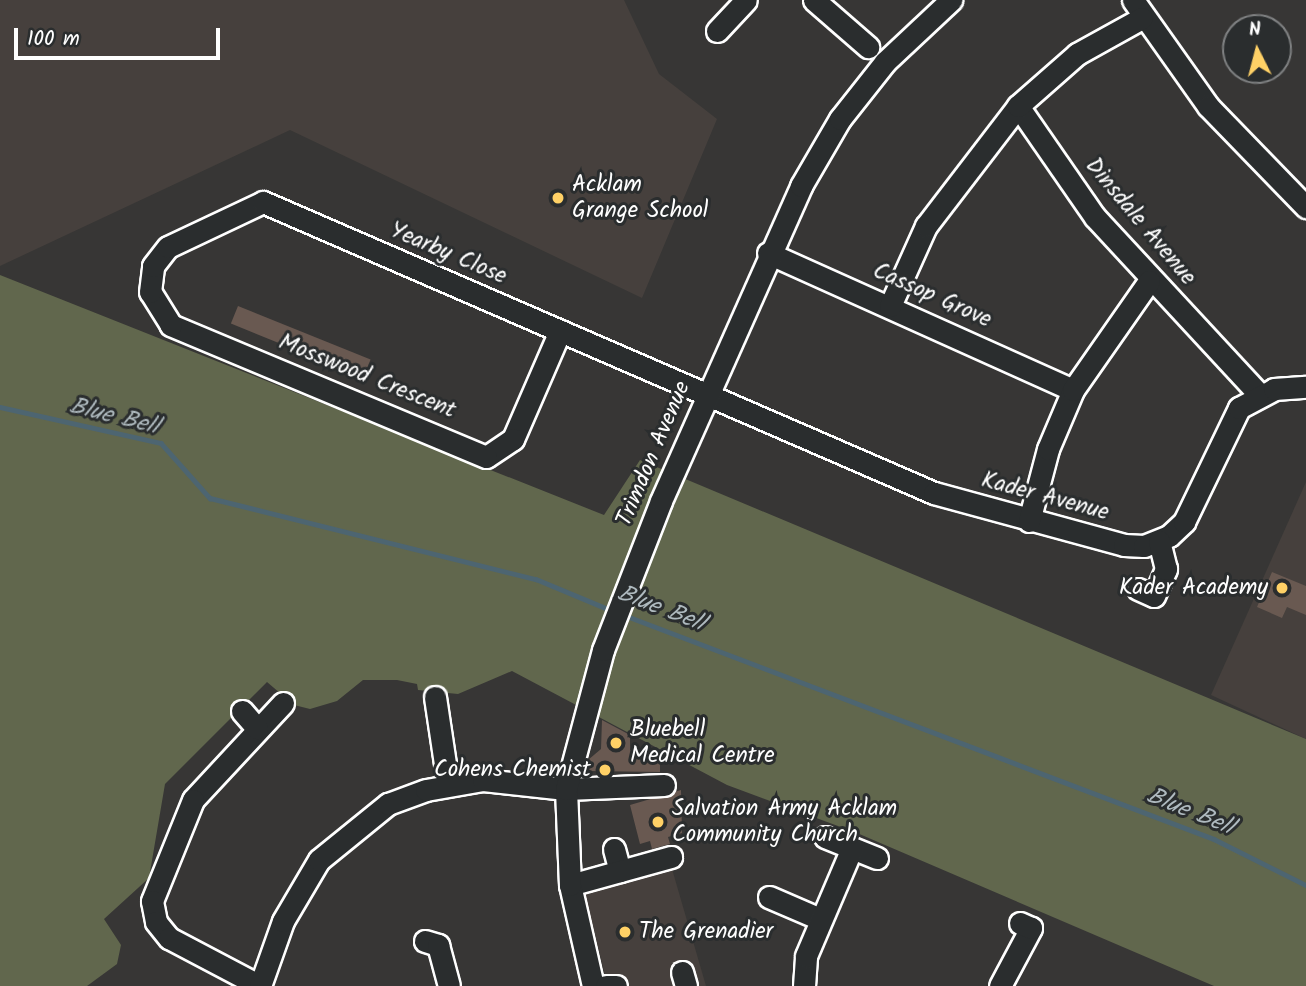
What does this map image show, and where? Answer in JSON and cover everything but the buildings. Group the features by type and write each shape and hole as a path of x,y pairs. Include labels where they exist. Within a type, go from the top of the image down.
{"street":[{"path":"718,32 746,0"},
{"path":"814,0 867,47"},
{"name":"Trimdon Avenue","path":"593,986 570,885 566,789 603,650 768,253 840,119 885,62 951,0"},
{"path":"890,306 926,226 1018,106 1077,54 1138,9 1208,106 1306,207"},
{"name":"Dinsdale Avenue","path":"1018,106 1095,217 1149,281 1243,370 1260,395"},
{"name":"Yearby Close","path":"168,247 263,202 708,395"},
{"name":"Mosswood Crescent","path":"168,247 153,266 150,292 171,325 486,457 513,439 560,331"},
{"name":"Cassop Grove","path":"768,253 1073,390"},
{"path":"1029,521 1048,449 1073,390 1149,281"},
{"path":"1138,589 1154,596 1166,569 1159,541 1184,522 1226,427 1260,395 1306,387"},
{"name":"Kader Avenue","path":"708,395 934,493 1124,545 1159,541"},
{"path":"436,697 448,784"},
{"path":"283,703 193,800 152,901 156,922 169,938 260,986 283,921 319,860 380,809 448,784 483,780 566,789 664,785"},
{"path":"242,711 257,728"},
{"path":"825,837 877,858"},
{"path":"804,986 803,965 852,848"},
{"path":"614,849 620,871"},
{"path":"570,885 671,857"},
{"path":"769,897 820,919"},
{"path":"1000,986 1031,928"},
{"path":"438,942 449,986"},
{"path":"606,986 616,986"}],"shaded area":[{"name":"Acklam Grange School","path":"0,0 624,0 659,74 717,119 642,298 290,130 0,266"},
{"name":"Kader Academy","path":"1306,482 1306,739 1211,695"},
{"path":"672,869 706,986 613,986 606,979 585,894"}],"green space":[{"path":"0,275 604,515 640,460 1306,739 1306,986 1214,986 857,833 727,785 512,671 458,694 418,690 417,684 397,680 363,680 337,701 310,709 294,705 267,682 165,784 149,878 104,919 121,945 117,964 87,986 0,986"}],"waterway":[{"name":"Blue Bell","path":"0,407 161,443 210,498 536,579 613,611"},
{"name":"Blue Bell","path":"624,615 1214,839 1306,885"}],"place":[{"name":"Acklam Grange School","path":"558,198"},
{"name":"Kader Academy","path":"1282,588"},
{"name":"Bluebell Medical Centre","path":"616,743"},
{"name":"Cohens Chemist","path":"605,770"},
{"name":"Salvation Army Acklam Community Church","path":"658,822"},
{"name":"The Grenadier","path":"625,932"}]}
